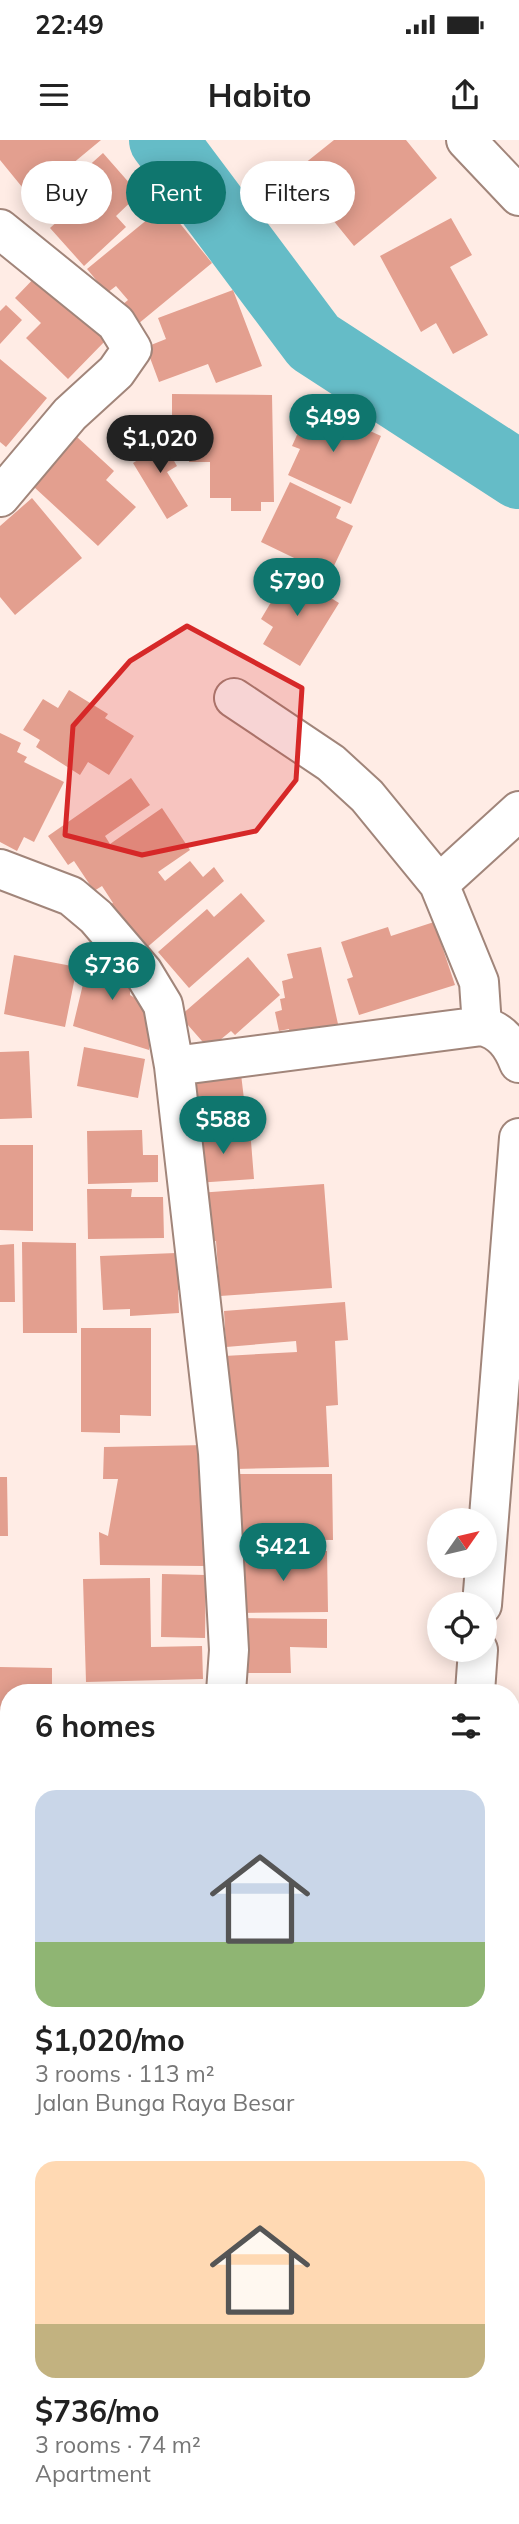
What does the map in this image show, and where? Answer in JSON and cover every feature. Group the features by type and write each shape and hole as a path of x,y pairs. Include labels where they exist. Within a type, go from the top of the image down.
{"street":[{"path":"466,140 519,196"},
{"path":"0,229 116,323 132,349 116,372 71,415 0,497"},
{"path":"234,698 331,763 367,796 439,884 479,982 482,1026"},
{"path":"439,884 519,811"},
{"path":"0,869 71,896 103,926 143,972 163,1005 174,1066 218,1453 229,1650 227,1684"},
{"path":"174,1066 482,1026 501,1035 518,1055"},
{"path":"484,1592 509,1392 519,1138"},
{"path":"476,1684 477,1662"}],"highlighted area":[{"path":"187,626 302,688 296,780 256,831 142,855 65,835 73,726 130,661"}],"building":[{"path":"0,140 101,140 76,161 21,161 21,186 0,160"},
{"path":"334,140 406,140 437,178 354,246 336,224 355,224 355,161 308,161"},
{"path":"103,153 110,161 94,161"},
{"path":"112,163 126,179 126,206 116,216 126,227 84,266 50,228 54,224 112,224"},
{"path":"451,218 472,255 450,267 488,335 453,354 436,323 421,332 380,256"},
{"path":"142,224 180,224 212,263 138,324 122,305 128,300 116,286 107,293 87,269"},
{"path":"40,272 108,338 68,379 26,338 41,323 15,298"},
{"path":"233,290 262,366 216,383 208,364 159,382 146,347 166,339 158,318"},
{"path":"6,305 22,320 0,344 0,311"},
{"path":"0,359 47,398 6,447 0,442"},
{"path":"172,394 272,395 274,502 261,502 261,511 231,511 231,498 210,498 210,462 189,462 189,431 172,431"},
{"path":"311,404 381,436 351,504 288,475 300,449 292,446"},
{"path":"65,426 114,471 106,480 136,507 98,546 21,475"},
{"path":"156,430 177,466 167,472 188,506 167,519 133,463 149,453 140,439"},
{"path":"290,482 341,507 336,518 353,526 332,570 319,564 317,569 261,542"},
{"path":"32,498 82,558 15,615 0,597 0,526"},
{"path":"289,572 339,603 300,666 263,644 273,627 261,619"},
{"path":"69,690 108,714 105,718 134,736 109,775 88,762 80,775 36,747 40,740 23,730 43,699 58,708"},
{"path":"0,733 21,743 17,752 27,757 24,762 64,782 34,842 24,837 17,851 0,842"},
{"path":"131,778 150,805 105,836 110,844 162,808 190,850 158,872 165,881 190,861 203,877 214,867 224,881 144,950 108,906 113,903 102,886 94,891 74,861 68,865 48,836"},
{"path":"241,893 265,921 189,988 158,952 207,909 214,917"},
{"path":"434,922 455,985 359,1015 347,979 353,977 341,942 388,927 391,936"},
{"path":"94,938 130,975 130,995 153,1009 149,1050 73,1026"},
{"path":"321,947 338,1024 290,1034 289,1029 279,1031 275,1012 282,1010 280,999 285,998 282,981 293,978 287,954"},
{"path":"14,955 77,967 65,1027 4,1014"},
{"path":"248,957 280,995 235,1035 231,1031 209,1049 180,1016"},
{"path":"84,1047 145,1059 138,1098 77,1086"},
{"path":"29,1051 32,1118 0,1119 0,1052"},
{"path":"241,1074 246,1116 189,1122 184,1080"},
{"path":"250,1129 254,1179 196,1183 192,1133"},
{"path":"142,1130 143,1155 158,1155 158,1182 88,1184 87,1131"},
{"path":"0,1145 33,1145 33,1231 0,1230"},
{"path":"324,1184 332,1288 220,1296 216,1241 203,1243 198,1193"},
{"path":"87,1189 132,1189 131,1197 163,1197 164,1238 88,1239"},
{"path":"22,1242 76,1243 77,1333 23,1333"},
{"path":"14,1244 15,1302 0,1302 0,1245"},
{"path":"176,1253 177,1266 185,1266 186,1289 178,1290 179,1313 130,1316 130,1309 103,1310 100,1256"},
{"path":"345,1302 348,1340 335,1341 338,1405 326,1406 329,1467 235,1469 233,1408 227,1409 224,1356 297,1352 296,1341 226,1347 224,1311"},
{"path":"81,1328 151,1328 151,1416 120,1415 120,1433 81,1432"},
{"path":"206,1445 206,1566 100,1565 99,1532 108,1536 118,1479 103,1479 104,1447"},
{"path":"233,1474 332,1474 333,1540 257,1539 258,1545 234,1545"},
{"path":"0,1477 7,1477 8,1536 0,1536"},
{"path":"260,1551 327,1551 328,1612 236,1613 235,1559 260,1559"},
{"path":"162,1574 206,1575 205,1638 161,1637"},
{"path":"150,1578 151,1647 202,1646 203,1679 86,1682 83,1579"},
{"path":"234,1618 327,1619 327,1648 290,1647 291,1673 234,1673"},
{"path":"0,1667 52,1668 52,1684 0,1684"}],"waterway":[{"path":"163,140 314,342 519,475"}]}
